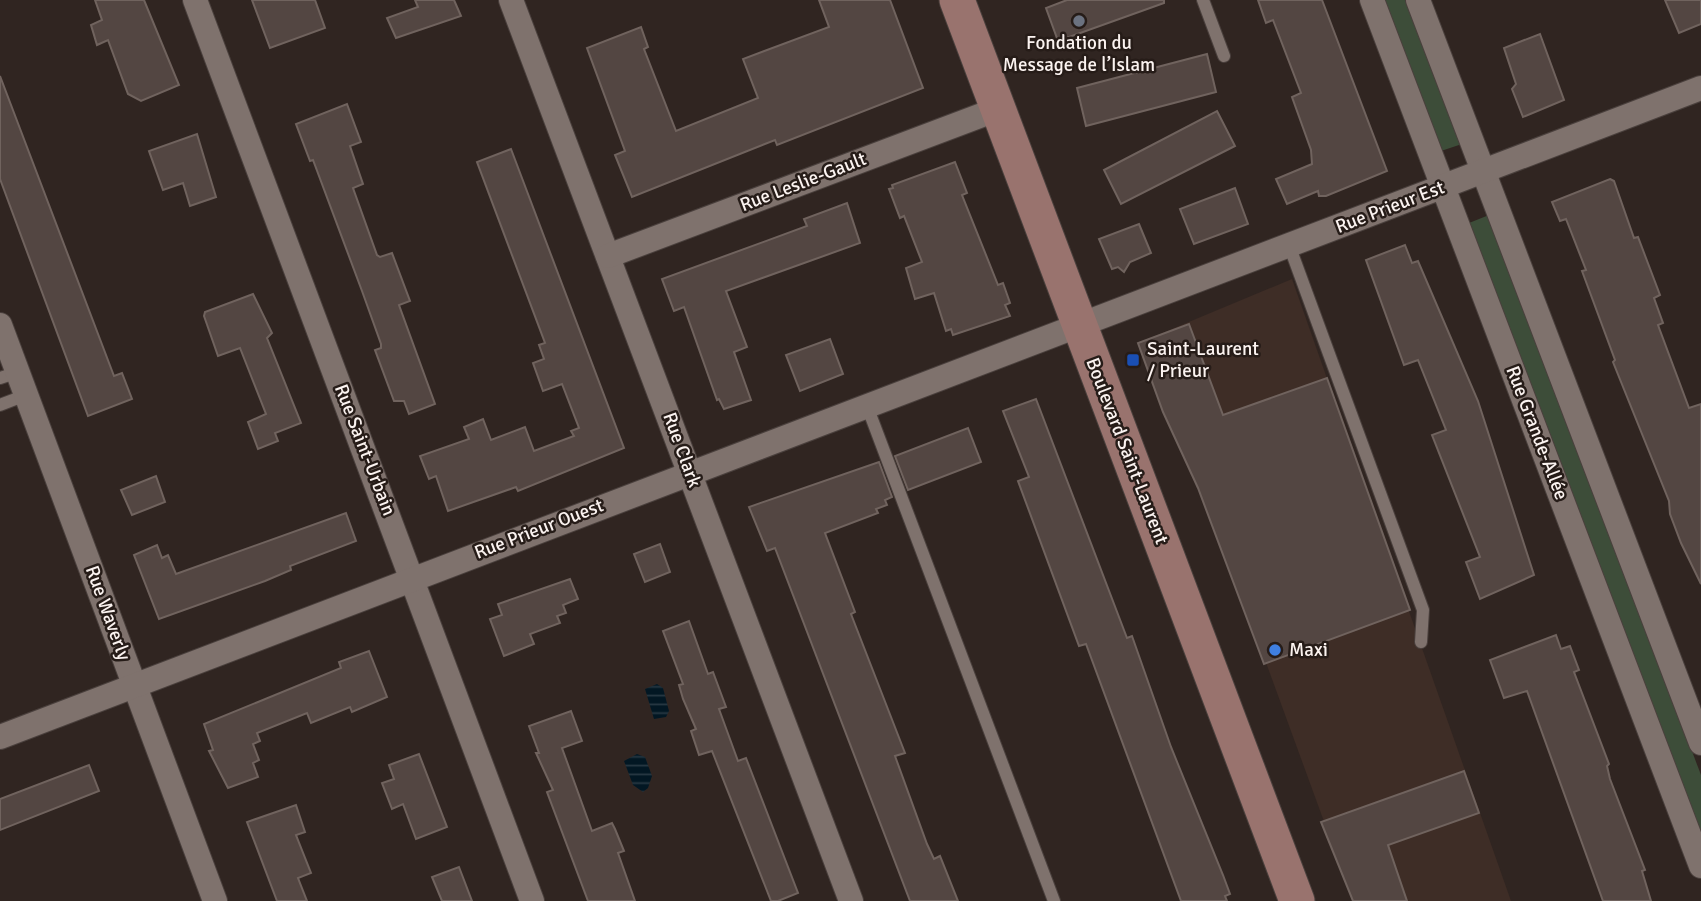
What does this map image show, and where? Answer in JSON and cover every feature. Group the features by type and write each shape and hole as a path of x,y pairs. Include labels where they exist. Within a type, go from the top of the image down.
{"main road":[{"name":"Boulevard Saint-Laurent","path":"957,0 1297,901"}],"street":[{"name":"Rue Saint-Urbain","path":"195,0 532,901"},
{"name":"Rue Clark","path":"511,0 851,901"},
{"name":"Rue Grande-Allée","path":"1373,0 1701,866"},
{"path":"1418,0 1701,743"},
{"name":"Rue Prieur Est","path":"1079,325 1701,88"},
{"name":"Rue Leslie-Gault","path":"608,256 998,109"},
{"name":"Rue Waverly","path":"0,325 15,382 135,685 215,901"},
{"name":"Rue Prieur Ouest","path":"0,737 412,577 1079,325"}],"lane":[{"path":"1203,0 1224,56"},
{"path":"1289,245 1423,610 1421,642"},
{"path":"0,405 15,382"},
{"path":"867,406 1054,901"}],"shaded area":[{"path":"1292,279 1511,901 1353,901 1148,339"}],"green space":[{"path":"1383,0 1407,0 1462,144 1441,151"},
{"path":"1489,215 1701,775 1701,835 1469,223"}],"water":[{"path":"657,684 663,688 669,711 666,717 654,719 645,689"},
{"path":"637,754 645,757 652,776 648,788 643,792 633,785 624,761"}],"building":[{"path":"95,0 144,0 179,85 141,101 128,94 108,40 97,45 91,25 102,20"},
{"path":"252,0 315,0 325,28 270,48"},
{"path":"415,0 454,0 461,16 396,38 387,18 418,7"},
{"path":"819,0 890,0 923,88 777,145 775,140 632,197 615,155 625,151 587,48 641,27 648,47 644,49 676,131 758,98 743,59 829,27"},
{"name":"Fondation du Message de l’Islam","path":"1067,0 1164,0 1164,3 1058,41 1046,8"},
{"path":"1258,0 1322,0 1387,171 1326,196 1319,196 1318,191 1287,204 1276,179 1312,164 1311,150 1292,97 1301,93 1273,20 1266,23"},
{"path":"1665,0 1701,0 1701,24 1679,33"},
{"path":"1540,34 1564,100 1523,117 1512,89 1516,84 1504,48"},
{"path":"1207,54 1216,92 1086,126 1077,88"},
{"path":"0,76 114,376 122,373 132,399 88,416 0,179"},
{"path":"347,104 361,142 350,146 363,184 353,188 377,255 380,257 392,253 410,301 399,305 435,404 409,414 404,401 394,401 375,350 381,348 381,344 313,160 310,161 296,124"},
{"path":"1217,111 1235,146 1121,204 1104,170"},
{"path":"197,134 216,197 190,206 183,183 163,190 149,151"},
{"path":"511,149 624,448 518,491 516,487 448,511 436,476 429,479 420,456 469,439 464,427 483,419 491,440 525,427 534,451 574,436 571,431 579,428 562,384 543,391 533,363 544,359 539,345 545,343 477,162"},
{"path":"955,162 967,193 962,195 998,285 1003,283 1010,303 1005,305 1010,316 953,335 951,329 946,331 934,293 915,299 906,268 922,262 904,216 900,218 889,189 893,188 892,185"},
{"path":"1610,179 1614,181 1634,238 1638,237 1660,295 1654,298 1663,323 1658,325 1689,408 1701,404 1701,584 1681,543 1670,514 1669,501 1613,362 1615,360 1582,271 1586,270 1566,219 1560,221 1552,202"},
{"path":"1235,188 1248,224 1194,244 1180,209"},
{"path":"847,203 860,243 726,291 747,347 734,352 751,400 724,409 719,399 717,400 684,307 674,311 662,279 807,226 804,219"},
{"path":"1139,224 1151,253 1130,262 1124,272 1118,267 1112,269 1099,239"},
{"path":"1405,245 1412,263 1418,261 1478,401 1534,575 1480,599 1466,562 1480,557 1432,435 1446,430 1418,360 1404,365 1366,260"},
{"path":"253,294 272,333 267,338 301,423 275,433 278,441 258,449 248,422 266,414 240,348 218,356 204,316 205,312"},
{"path":"1189,324 1223,415 1327,378 1410,610 1264,664 1198,488 1163,412 1138,343"},
{"path":"830,339 843,374 800,391 786,355"},
{"path":"1036,399 1127,638 1132,636 1171,747 1223,875 1230,894 1225,896 1227,901 1181,901 1086,644 1079,646 1018,481 1029,477 1003,411"},
{"path":"968,428 981,462 908,490 895,456"},
{"path":"879,462 892,497 885,500 887,505 876,509 878,513 825,533 855,612 851,614 905,753 895,756 927,844 934,859 940,856 958,901 910,901 775,548 767,551 749,507"},
{"path":"156,476 165,502 132,515 121,490"},
{"path":"346,513 356,541 290,566 291,570 265,581 159,619 134,555 157,545 162,558 168,555 176,574"},
{"path":"660,544 670,572 645,582 634,554"},
{"path":"570,579 578,599 563,605 566,613 557,616 560,623 530,634 534,644 504,656 490,619 502,615 498,604"},
{"path":"689,621 708,674 713,672 726,707 719,709 738,761 746,758 798,893 778,901 771,901 712,751 699,755 691,731 696,729 683,699 679,685 683,684 663,631"},
{"path":"1556,635 1561,649 1570,646 1579,670 1574,672 1609,764 1607,766 1610,779 1645,870 1642,871 1651,901 1603,901 1527,691 1504,698 1490,660"},
{"path":"369,651 387,697 352,712 350,707 311,723 307,713 257,733 260,741 253,744 259,760 253,763 258,777 228,788 209,751 213,750 204,724 341,668 339,662"},
{"path":"571,711 582,741 562,748 592,831 612,823 615,829 624,851 618,853 635,901 588,901 547,792 553,790 536,753 539,753 529,726"},
{"path":"419,754 447,827 416,839 403,804 392,809 382,783 394,779 389,765"},
{"path":"89,765 99,791 0,830 0,799"},
{"path":"1464,771 1479,813 1388,845 1407,901 1353,901 1321,822"},
{"path":"296,805 305,832 296,835 311,873 298,878 307,901 277,901 247,822"},
{"path":"459,867 472,901 442,901 432,877"}],"place":[{"name":"Fondation du Message de l’Islam","path":"1079,21"},
{"name":"Saint-Laurent / Prieur","path":"1133,360"},
{"name":"Maxi","path":"1275,650"}]}
